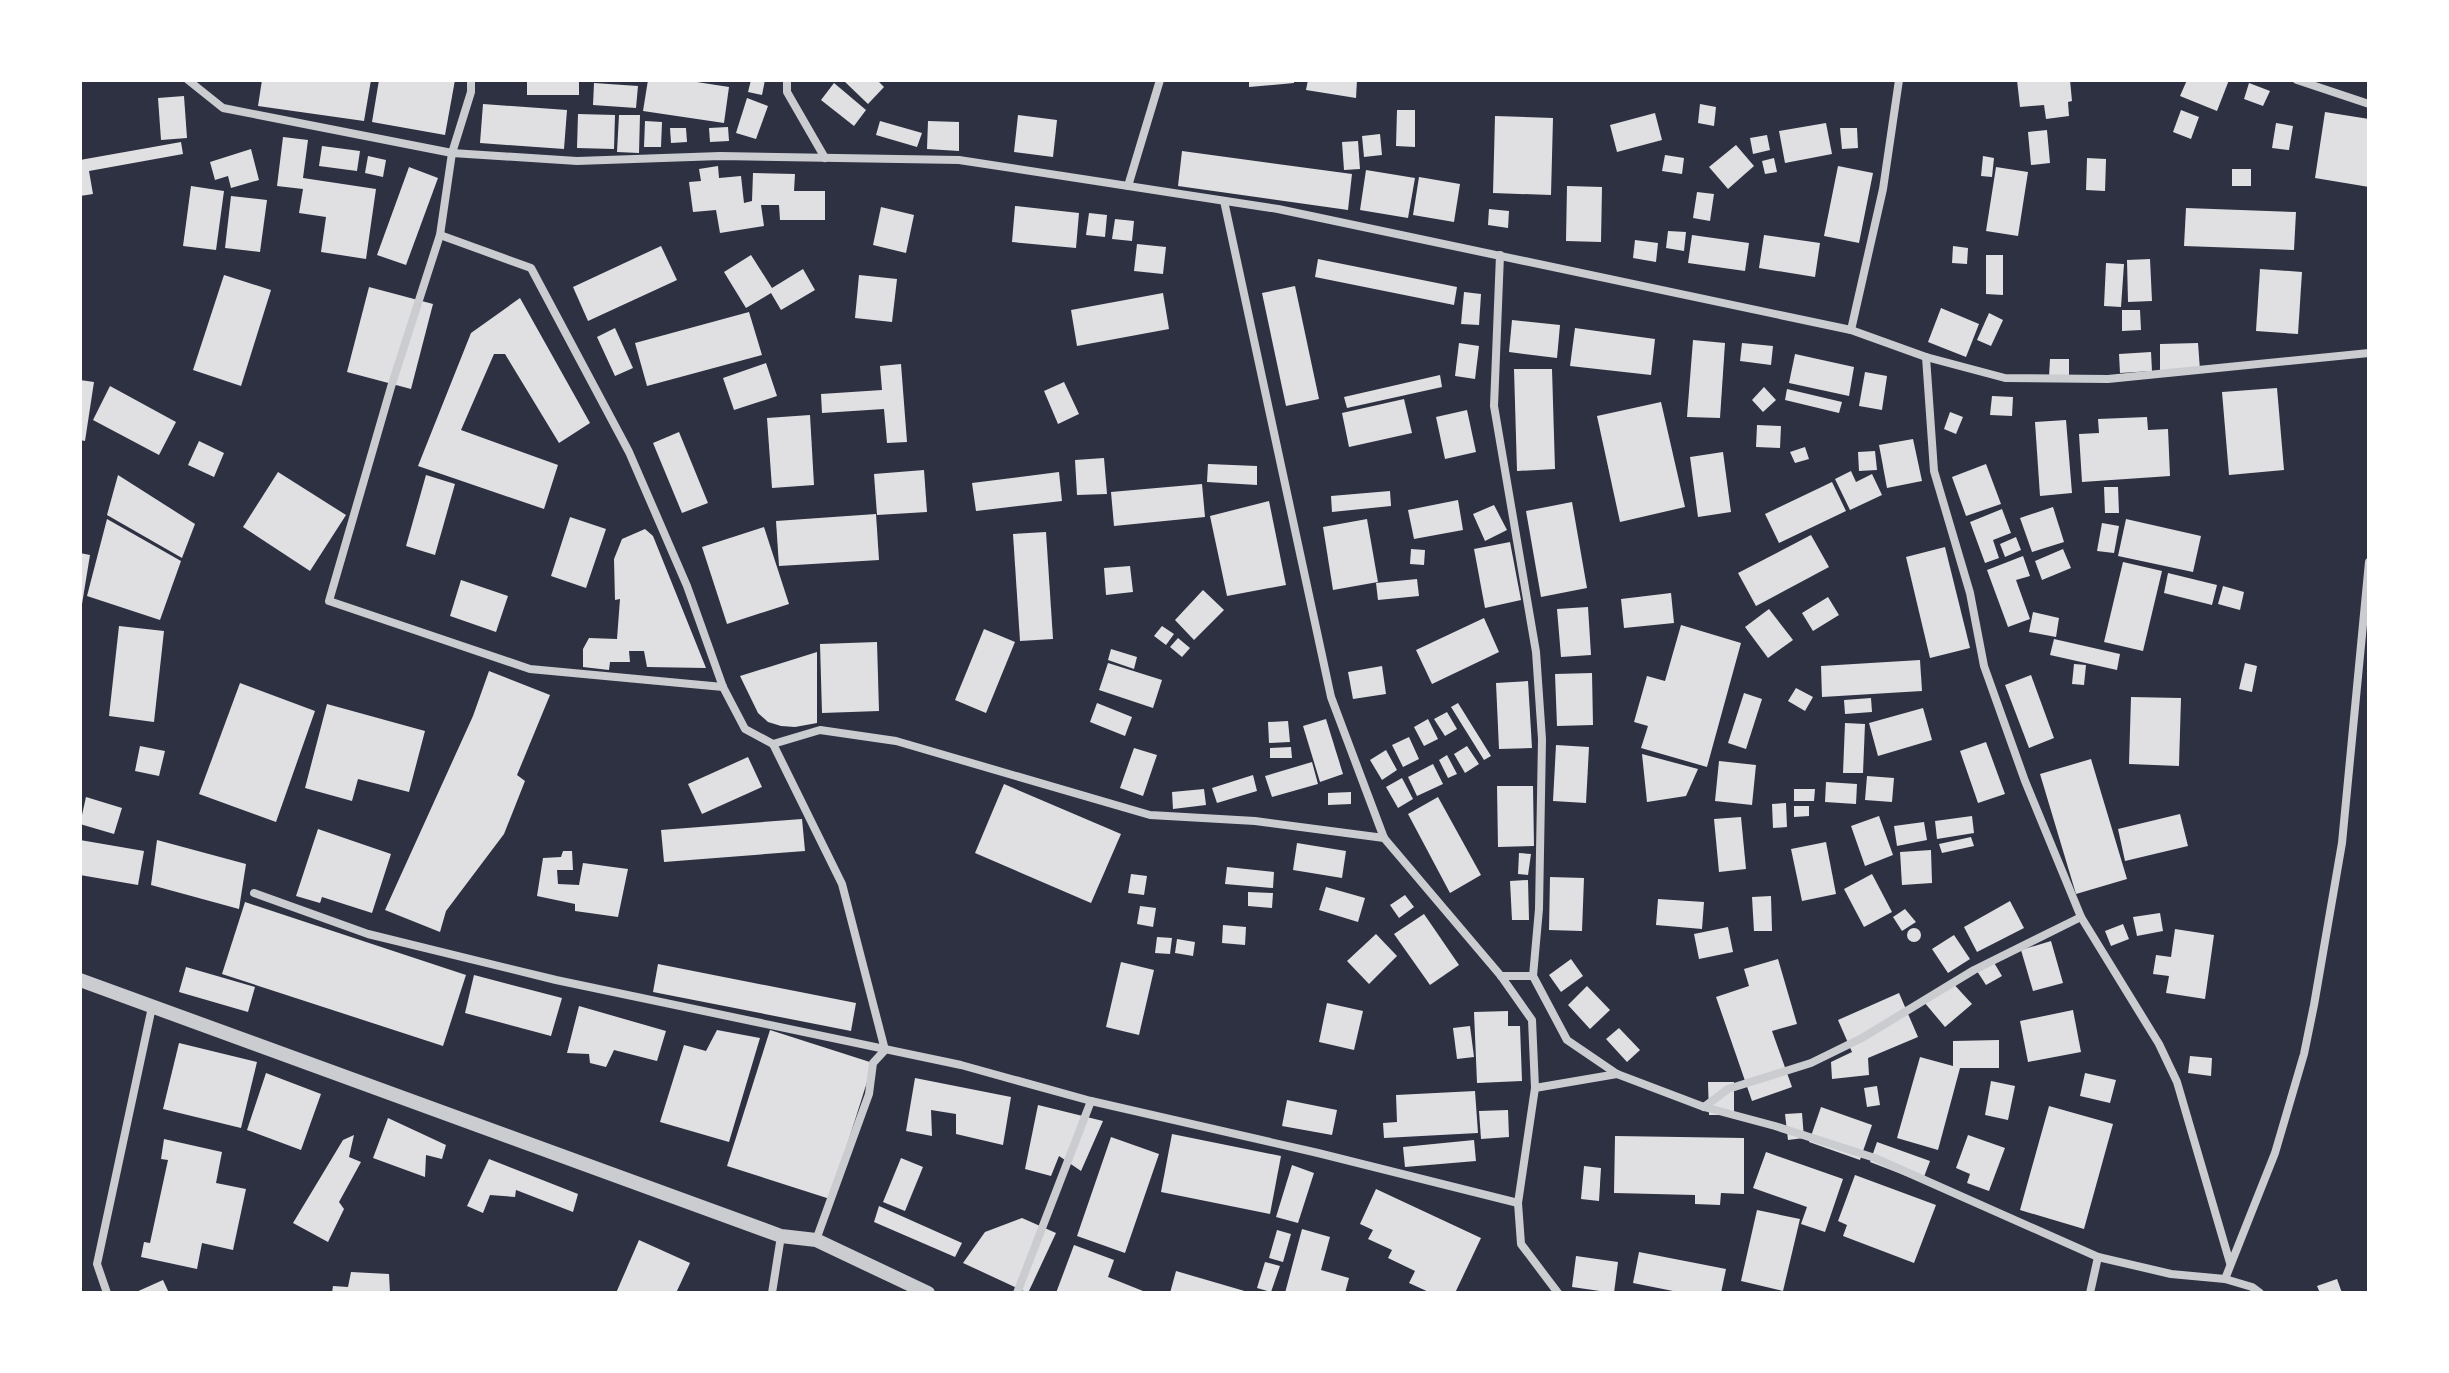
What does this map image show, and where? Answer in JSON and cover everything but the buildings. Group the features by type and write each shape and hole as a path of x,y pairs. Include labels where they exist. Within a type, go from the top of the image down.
{"street":[{"path":"188,80 223,108 452,153 577,161 720,156 959,160 1278,209 1851,330 1926,357 2005,378 2108,379 2369,353"},
{"path":"471,80 471,92 452,153 440,235 391,387 329,601 530,669 723,687"},
{"path":"787,80 787,92 825,158"},
{"path":"1128,186 1160,80"},
{"path":"1851,330 1883,189 1899,80"},
{"path":"2297,80 2369,104"},
{"path":"1224,201 1331,697 1384,838 1501,976 1532,1020 1535,1088 1518,1203 1521,1244 1558,1293"},
{"path":"440,235 531,268 629,452 687,586 723,687 745,729 773,744 842,884 885,1050"},
{"path":"1500,255 1494,406 1536,652 1542,739 1539,909 1533,976 1567,1040 1617,1074 1704,1107 1875,1158 2098,1257 2171,1274 2225,1279 2252,1287 2260,1293"},
{"path":"1926,357 1934,471 1970,593 1984,666 2025,781 2081,917 2159,1044 2177,1082 2230,1263"},
{"path":"2225,1279 2275,1153 2304,1054 2328,935 2342,843 2369,562"},
{"path":"773,744 820,730 881,739 1150,815 1255,821 1384,838"},
{"path":"254,893 368,934 556,980 961,1065 1091,1101 1518,1203"},
{"path":"1704,1107 1728,1089 1811,1063 1862,1038 1974,970 2081,917"},
{"path":"1501,976 1533,976"},
{"path":"80,980 781,1236 816,1240 928,1293"},
{"path":"107,1293 97,1264 152,1007"},
{"path":"816,1240 869,1094 873,1063 885,1050"},
{"path":"1535,1088 1617,1074"},
{"path":"1017,1293 1091,1101"},
{"path":"772,1293 781,1236"},
{"path":"2090,1293 2098,1257"}]}
